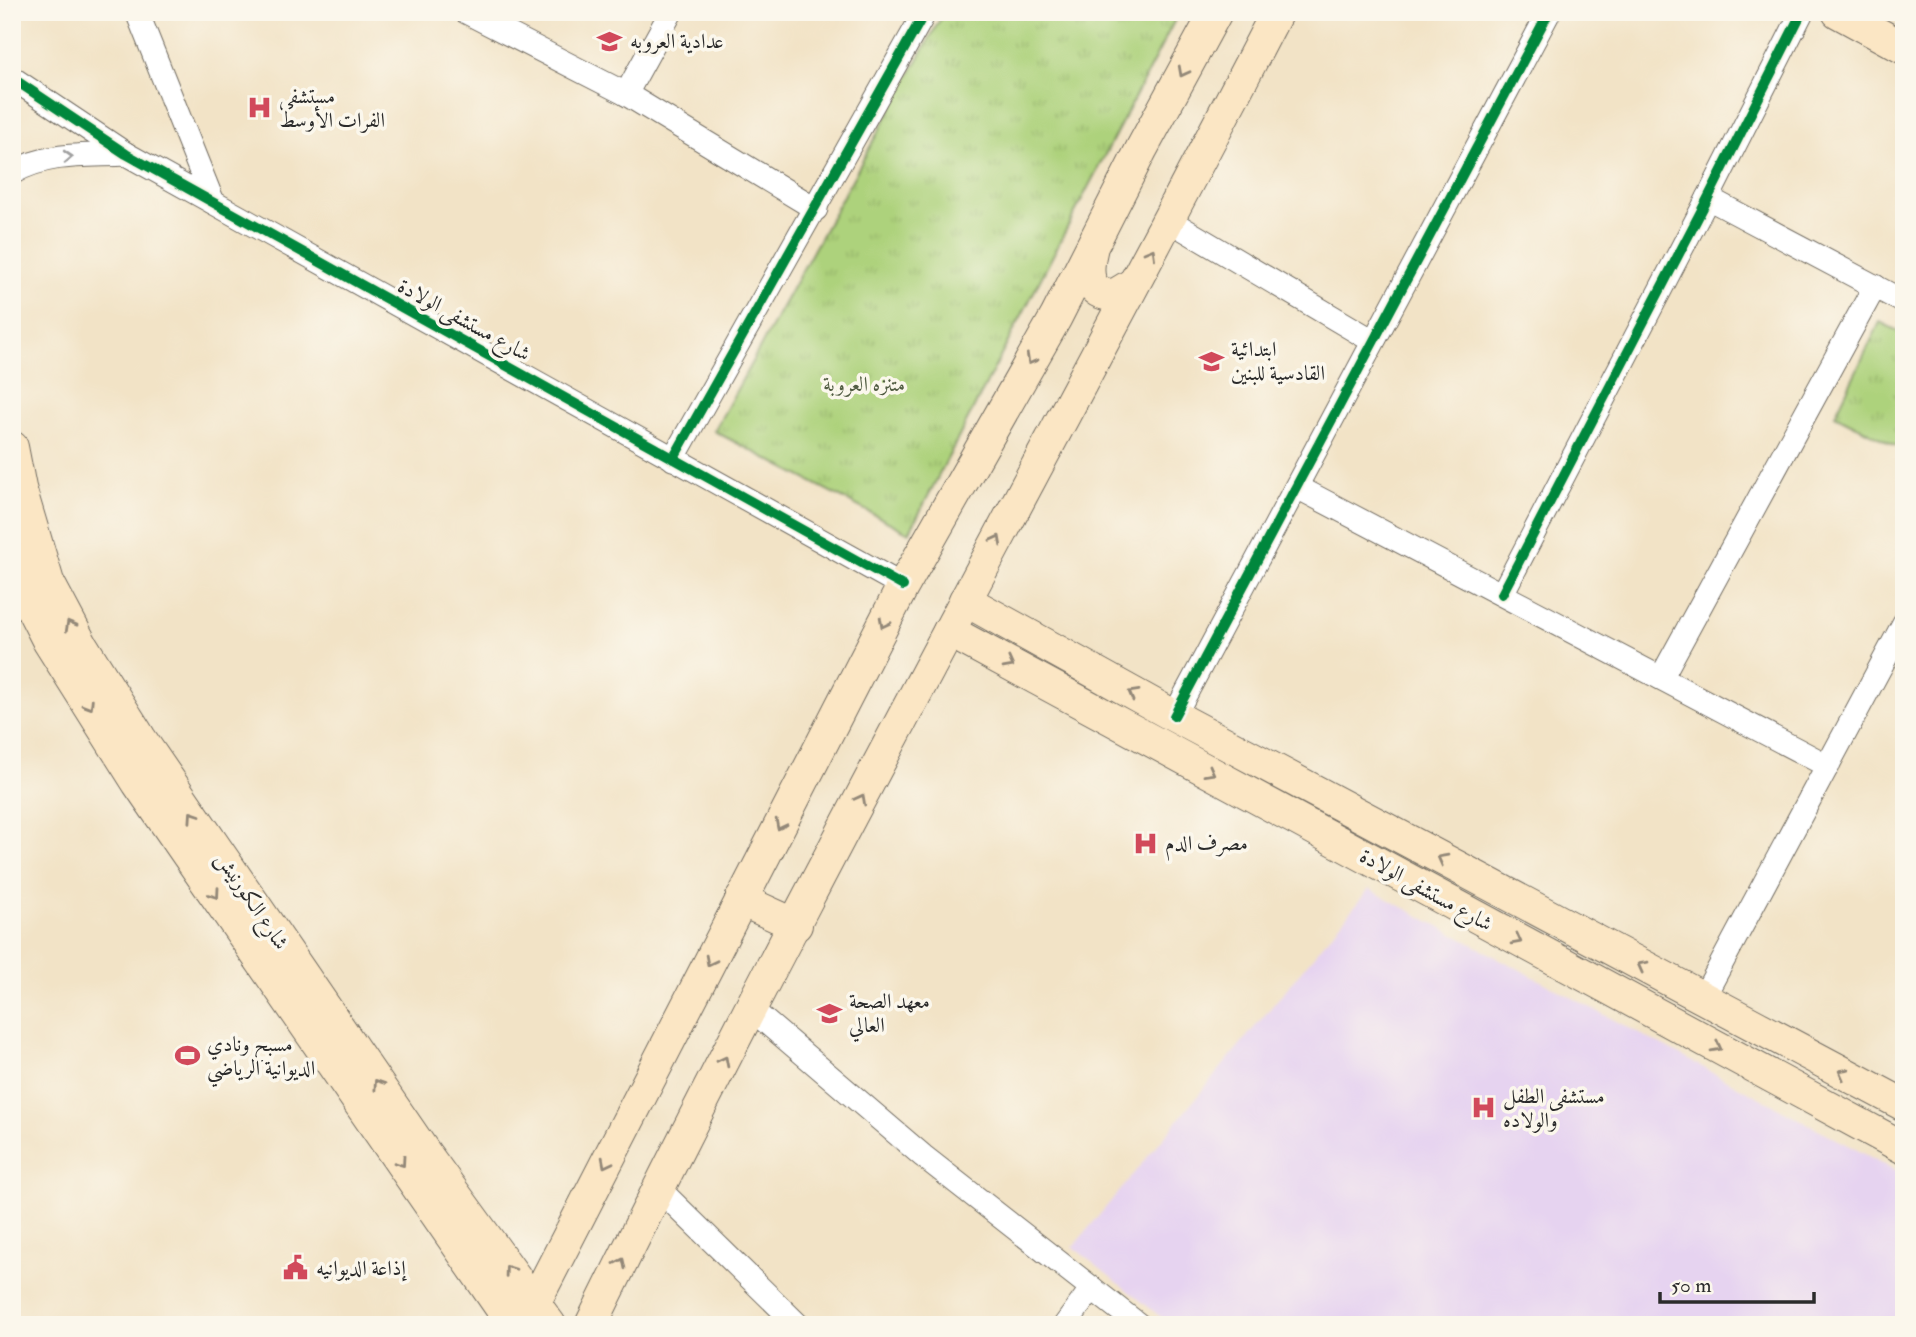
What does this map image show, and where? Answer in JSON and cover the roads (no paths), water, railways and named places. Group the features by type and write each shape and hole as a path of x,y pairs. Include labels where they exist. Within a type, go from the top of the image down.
{"main road":[{"path":"530,1319 903,586 1056,317 1142,148 1216,12"},
{"path":"591,1325 658,1188 751,1009 965,600 1133,284 1170,220 1277,12"},
{"path":"1838,12 1904,48"},
{"path":"1091,251 1087,274 1100,292 1115,295 1133,284"},
{"path":"1056,317 1074,306 1092,310 1104,320 1104,341"},
{"name":"شارع الكورنيش","path":"12,447 20,488 48,582 81,644 140,738 427,1156 530,1319"},
{"name":"شارع الكورنيش","path":"12,558 22,589 49,642 138,783 530,1319"},
{"name":"شارع مستشفى الولادة","path":"965,600 1174,716 1507,894 1902,1099"},
{"name":"شارع مستشفى الولادة","path":"949,631 1904,1148"},
{"path":"1487,924 1507,894"},
{"path":"741,900 796,925"}],"street":[{"path":"137,12 213,202"},
{"path":"466,12 626,94 816,209"},
{"path":"626,94 671,12"},
{"path":"673,458 925,12"},
{"path":"1174,716 1549,12"},
{"path":"1502,594 1802,12"},
{"name":"شارع مستشفى الولادة","path":"12,78 126,154 903,586"},
{"path":"12,173 36,162 54,158 126,154"},
{"path":"1708,198 1904,302"},
{"path":"1170,220 1373,341"},
{"path":"1661,678 1875,286"},
{"path":"1297,487 1828,766"},
{"path":"1703,998 1904,623"},
{"path":"751,1009 923,1156 1139,1325"},
{"path":"658,1188 798,1325"},
{"path":"1065,1325 1092,1288"}],"place":[{"name":"عدادية العروبه","path":"610,41"},
{"name":"مستشفى الفرات الأوسط","path":"259,108"},
{"name":"ابتدائية القادسية للبنين","path":"1211,361"},
{"name":"مصرف الدم","path":"1145,843"},
{"name":"معهد الصحة العالي","path":"829,1013"},
{"name":"مسبح ونادي الديوانية الرياضي","path":"187,1056"},
{"name":"مستشفى الطفل والولاده","path":"1483,1108"},
{"name":"إذاعة الديوانيه","path":"296,1268"}],"park label":[{"name":"متنزه العروبة","path":"864,384"}]}
